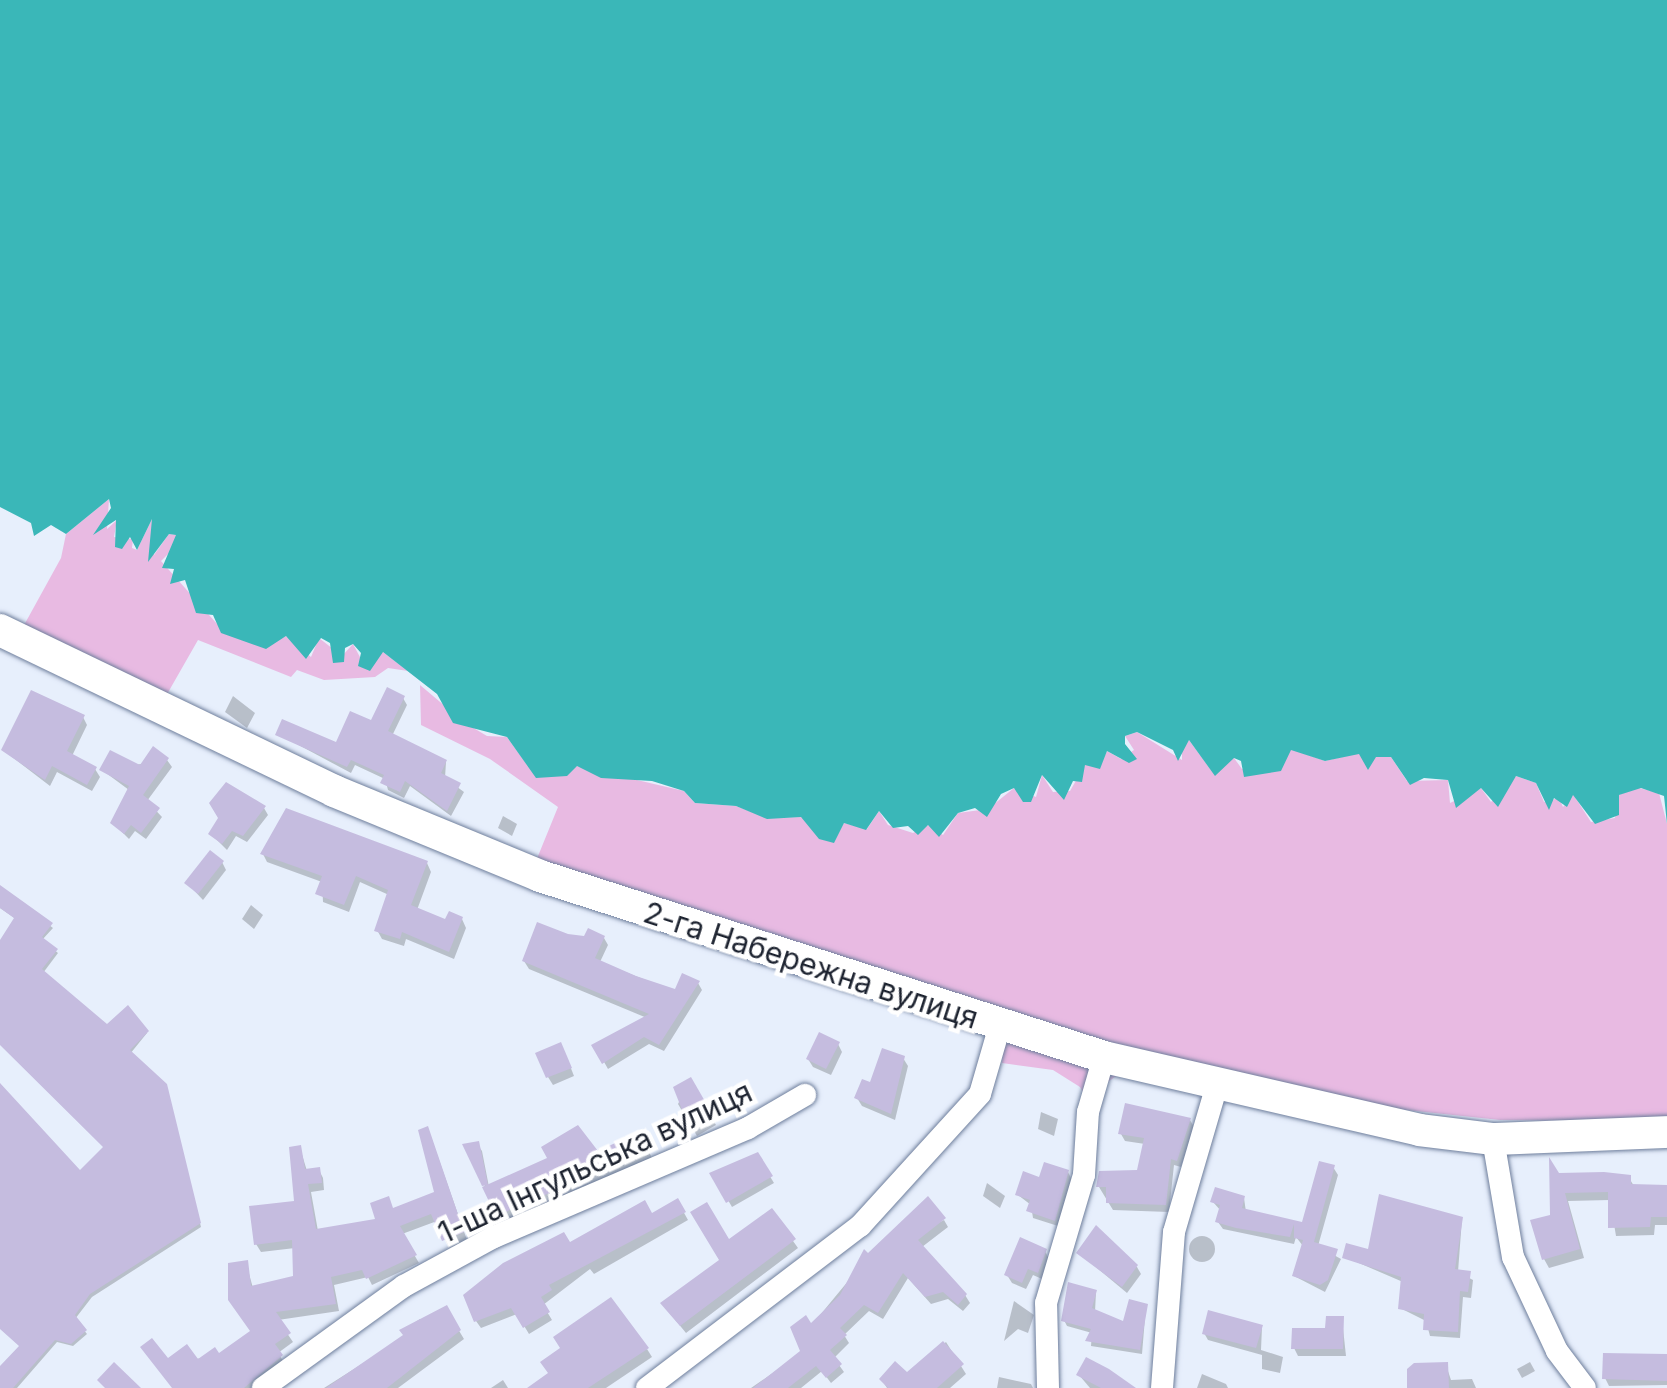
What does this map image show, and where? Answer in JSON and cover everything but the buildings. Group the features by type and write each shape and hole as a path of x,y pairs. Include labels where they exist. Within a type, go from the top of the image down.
{"main road":[{"name":"2-га Набережна вулиця","path":"0,630 334,791 540,876 1000,1026 1104,1057 1353,1119 1493,1139 1667,1132"}],"street":[{"path":"647,1388 860,1226 980,1094 1000,1026"},
{"path":"1048,1388 1046,1303 1084,1175 1088,1112 1104,1057"},
{"path":"1162,1388 1174,1232 1217,1086"},
{"name":"1-ша Інгульська вулиця","path":"262,1388 404,1286 494,1237 748,1128 805,1096"},
{"path":"1493,1139 1514,1257 1557,1351 1585,1388"}],"shaded area":[{"path":"109,499 107,529 117,520 114,537 133,539 132,548 137,550 152,519 154,555 169,534 177,535 175,547 161,561 218,625 269,644 286,636 311,657 319,638 342,656 353,644 361,659 383,652 408,671 388,668 375,677 324,680 297,670 291,677 198,640 166,696 23,627 61,558 66,534"},
{"path":"420,685 465,723 487,736 507,737 528,766 577,766 684,791 695,803 736,806 767,818 801,817 832,839 844,823 867,829 879,811 888,825 913,833 928,825 943,835 958,813 988,809 1014,788 1036,797 1042,775 1053,792 1070,791 1085,765 1101,764 1107,751 1121,759 1134,750 1125,736 1137,732 1182,760 1182,742 1189,740 1211,770 1234,758 1242,769 1274,769 1291,749 1325,761 1359,753 1391,757 1407,781 1448,780 1450,803 1481,788 1491,802 1516,776 1536,783 1544,802 1559,798 1563,807 1573,794 1591,822 1615,818 1619,795 1635,787 1659,793 1667,824 1667,1122 1500,1120 1350,1104 1108,1046 536,861 558,807 490,759 421,725"},
{"path":"1003,1042 1122,1072 1102,1086 1095,1113 1080,1087 1053,1070 1002,1063"}],"water":[{"path":"0,0 1667,0 1667,824 1664,796 1641,788 1619,795 1619,815 1595,824 1573,795 1567,807 1554,798 1549,810 1536,783 1516,776 1498,807 1481,788 1456,808 1448,780 1424,778 1410,785 1391,757 1376,757 1368,770 1359,754 1325,761 1291,750 1281,771 1244,777 1241,761 1234,758 1215,776 1189,740 1178,761 1173,750 1137,732 1125,736 1125,744 1137,759 1129,763 1107,751 1100,769 1085,765 1082,782 1073,781 1064,800 1042,775 1031,802 1023,802 1014,788 1001,794 987,817 975,808 958,813 939,837 928,825 918,835 908,826 893,828 879,811 866,830 844,823 834,843 819,839 801,817 767,819 736,806 695,803 684,791 652,781 601,778 577,766 567,776 536,778 507,737 453,723 437,694 383,652 370,671 358,666 361,653 353,644 345,648 344,662 333,663 330,643 321,638 306,659 286,636 266,649 221,633 213,615 196,613 185,580 170,584 174,569 162,568 176,535 169,534 148,562 152,519 137,550 130,537 122,549 115,547 116,520 93,535 111,508 109,499 66,534 51,525 34,536 31,523 0,507"}]}
